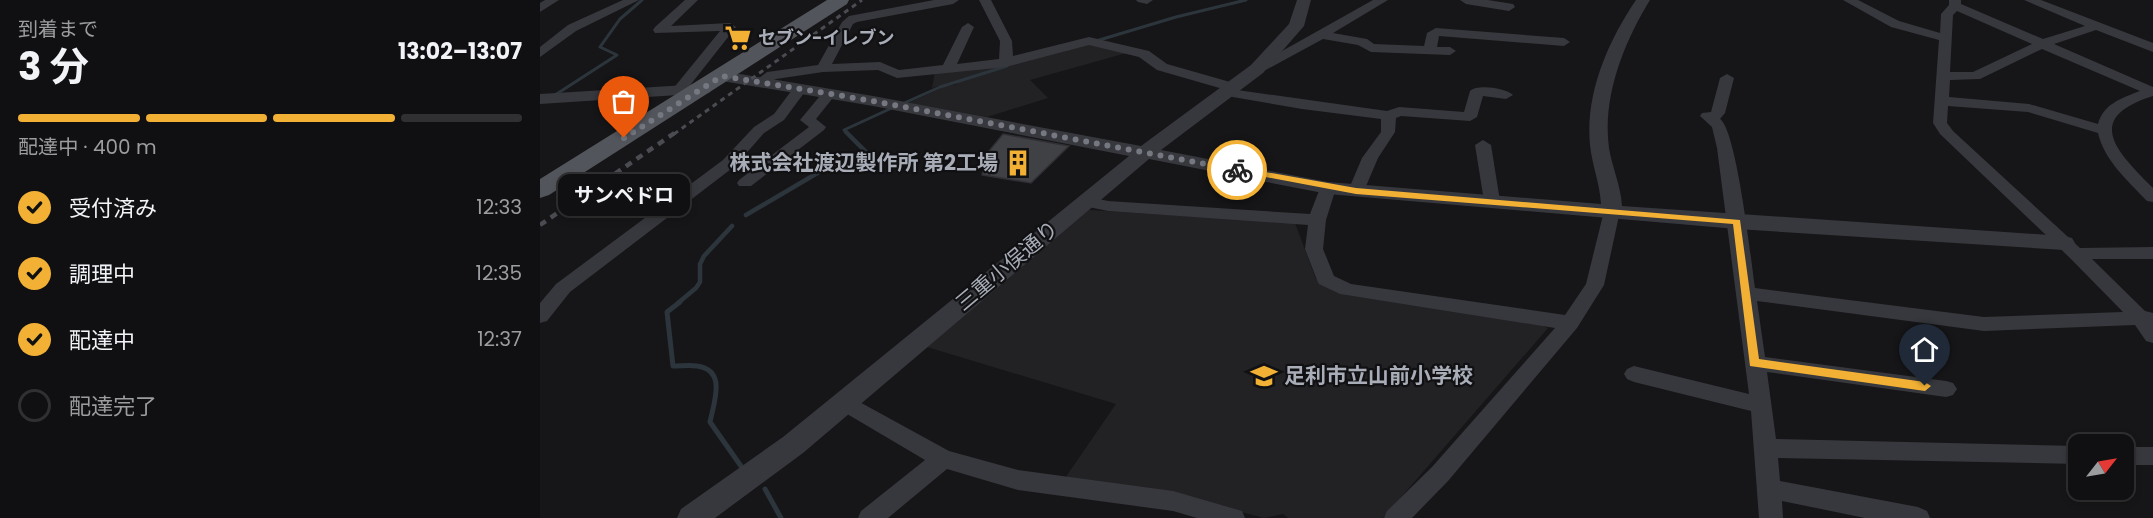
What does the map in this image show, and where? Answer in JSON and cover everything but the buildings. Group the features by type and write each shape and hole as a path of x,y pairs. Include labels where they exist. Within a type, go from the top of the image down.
{"main road":[{"path":"540,190 703,89 840,0"}],"street":[{"path":"540,8 553,0"},
{"path":"540,53 572,28 633,0"},
{"path":"679,90 730,27 658,30 692,0"},
{"path":"823,68 848,22 953,0"},
{"path":"985,0 1006,41 1006,63"},
{"path":"1142,0 1147,0"},
{"name":"三重小俣通り","path":"692,518 793,445 1085,201 1257,69 1296,26 1304,0"},
{"path":"1257,69 1382,0"},
{"path":"1466,0 1509,7"},
{"path":"1396,518 1440,474 1570,323 1595,285 1612,211 1599,138 1599,115 1623,31 1643,0"},
{"path":"1849,0 1895,24 1945,38"},
{"path":"2030,0 2153,48"},
{"path":"2152,92 2042,44 1954,2 1947,14 1941,101 1941,123 1947,134 2147,318 2153,336"},
{"path":"1942,76 1975,76 2042,44 2096,26"},
{"path":"948,69 968,27"},
{"path":"1430,50 1433,33 1436,32 1564,42"},
{"path":"1322,35 1365,43 1371,48 1450,51"},
{"path":"762,82 772,75 823,68 880,66 897,74 1006,63 1089,41 1144,54 1162,67 1229,90 1302,105 1389,116 1399,111 1470,117 1477,91 1506,95"},
{"path":"722,76 1146,152 1328,188 2153,253"},
{"path":"1727,78 1718,113 1710,117 1719,125 1725,148 1737,222 1766,446 1772,518"},
{"path":"540,99 703,89"},
{"path":"540,316 562,288 729,163 759,130 779,117 800,89"},
{"path":"2152,92 2117,107 2106,120 2106,141 2113,153 2153,197"},
{"path":"745,183 819,127 807,120 829,94"},
{"path":"1941,101 1985,103 2033,109 2106,131"},
{"path":"1356,191 1370,158 1388,132 1389,116"},
{"path":"1484,145 1492,201"},
{"path":"1328,188 1317,220 1314,249 1326,280 1347,290 1570,323"},
{"path":"1085,201 1107,206 1317,220"},
{"path":"1745,293 1984,324 2147,318"},
{"path":"1754,363 1946,389"},
{"path":"1634,374 1760,405"},
{"path":"845,402 943,459 1018,480 1173,501 1233,518"},
{"path":"1766,446 1783,450 2068,455"},
{"path":"2134,456 2153,456"},
{"path":"870,518 943,459"},
{"path":"1769,489 1918,518"}],"shaded area":[{"path":"1088,43 1130,52 1030,80 1048,98 987,117 909,103 943,87 958,84 949,83 932,88 935,72"},
{"name":"足利市立山前小学校","path":"1089,210 1295,223 1316,279 1347,295 1539,324 1548,328 1383,518 1288,518 1283,514 1264,518 1176,495 1063,481 1116,404 927,347"}],"waterway":[{"path":"555,95 617,55 600,47 620,19 642,0"},
{"path":"1096,41 1176,17 1246,0"},
{"path":"902,104 940,87 1007,66"},
{"path":"746,215 826,168 866,152 844,130 894,107"},
{"path":"678,303 696,288 700,282 700,264 704,256 732,226"},
{"path":"680,302 667,312 673,366 697,366 712,374 715,380 716,397 710,422 743,469"},
{"path":"765,489 781,518"}],"railway":[{"path":"674,134 862,0"},
{"path":"540,225 676,132"}],"way so far":[{"path":"624,138 722,76 873,101 1237,170"}],"place":[{"name":"セブン-イレブン","path":"738,38"},
{"name":"サンペドロ","path":"624,138"},
{"name":"株式会社渡辺製作所 第2工場","path":"1018,163"},
{"name":"足利市立山前小学校","path":"1264,376"}],"route":[{"path":"1237,170 1328,188 1356,191 1737,222 1754,363 1925,386"}]}
